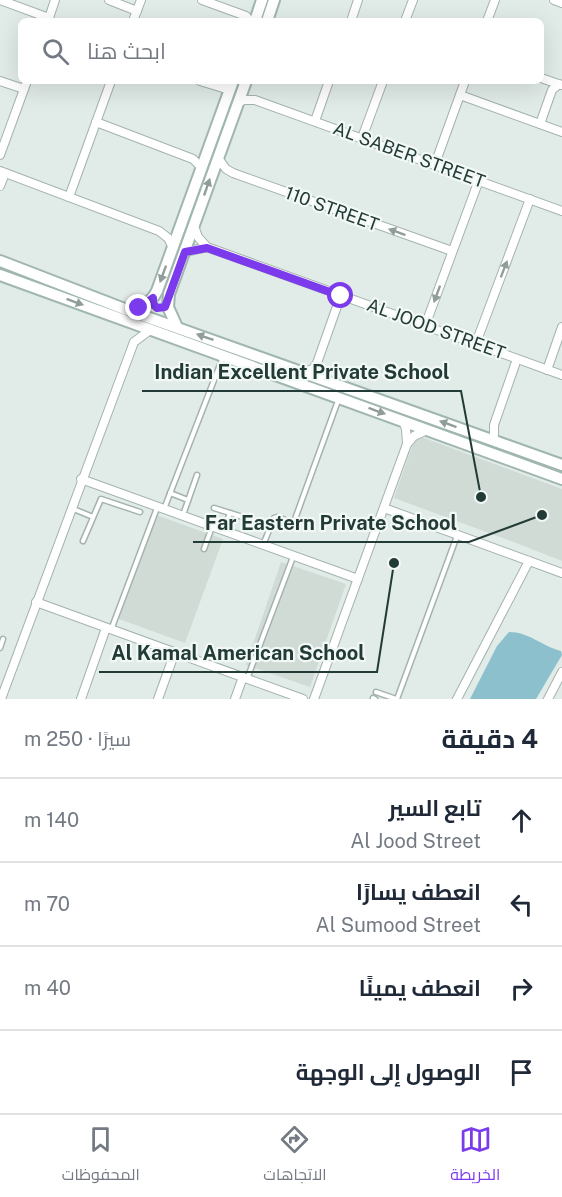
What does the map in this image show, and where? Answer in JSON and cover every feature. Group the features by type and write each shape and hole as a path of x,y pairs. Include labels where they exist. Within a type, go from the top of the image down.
{"street":[{"path":"0,0 45,18"},
{"path":"48,18 55,0"},
{"path":"109,0 137,10"},
{"path":"134,18 141,0"},
{"path":"202,0 248,18"},
{"path":"254,18 262,0"},
{"path":"268,18 274,0"},
{"path":"352,18 358,0"},
{"path":"406,18 413,0"},
{"path":"488,18 495,0"},
{"path":"554,0 562,3"},
{"path":"544,79 561,85"},
{"path":"0,81 18,84"},
{"path":"69,197 110,84"},
{"path":"210,84 223,88 232,84"},
{"path":"232,84 153,298 154,307 160,309 168,302 245,84"},
{"path":"245,84 248,92 255,100"},
{"path":"315,121 328,84"},
{"path":"362,138 382,84"},
{"path":"435,164 464,84"},
{"path":"0,155 25,85"},
{"path":"540,124 552,90 561,85"},
{"path":"460,95 562,132"},
{"name":"AL SABER STREET","path":"238,103 255,100 562,211"},
{"path":"96,122 193,159 202,168"},
{"name":"110 STREET","path":"218,158 226,169 233,173 452,251"},
{"path":"0,186 2,172 159,231 168,238 173,248"},
{"path":"425,326 479,180"},
{"path":"476,344 531,199"},
{"path":"185,252 207,248 198,237 194,225"},
{"path":"159,231 181,226"},
{"name":"AL JOOD STREET","path":"207,248 562,375"},
{"path":"0,261 562,465"},
{"path":"2,276 17,276 20,269"},
{"path":"2,276 562,478"},
{"path":"42,291 45,283 60,284"},
{"path":"304,372 312,369 317,363 341,296"},
{"path":"127,309 139,308 153,298"},
{"path":"168,302 177,327"},
{"path":"128,322 134,342"},
{"path":"546,370 562,327"},
{"path":"1,699 81,479 134,342 150,330"},
{"path":"494,441 494,425 517,359"},
{"path":"403,420 407,444"},
{"path":"314,699 407,444 414,436 428,429"},
{"path":"81,479 358,579"},
{"path":"384,508 562,573"},
{"path":"458,699 529,561"},
{"path":"36,602 303,699"},
{"path":"81,699 109,629"},
{"path":"158,699 174,652"},
{"path":"548,699 562,672"},
{"path":"235,699 245,678"}],"lane":[{"path":"109,629 161,508 170,493 223,356"},
{"path":"263,545 274,518 291,522 295,519 339,397"},
{"path":"183,516 197,476"},
{"path":"170,493 188,500"},
{"path":"83,541 99,502 103,499 140,512"},
{"path":"71,508 93,517"},
{"path":"214,508 246,518"},
{"path":"224,531 230,513"},
{"path":"204,549 212,527"},
{"path":"376,692 397,699 457,535"},
{"path":"245,678 293,556"},
{"path":"0,648 3,639"}],"shaded area":[{"path":"416,435 562,489 562,561 394,498"},
{"path":"156,515 223,539 185,643 119,619"},
{"path":"281,562 346,584 310,687 246,665"}],"water":[{"path":"509,632 529,637 561,651 562,655 536,699 470,699 497,646"}],"place":[{"name":"Indian Excellent Private School","path":"481,497"},
{"name":"Far Eastern Private School","path":"542,515"},
{"name":"Al Kamal American School","path":"394,563"}],"route":[{"path":"139,308 153,298 154,307 160,309 165,307 185,252 201,248 207,248 341,296"}]}
